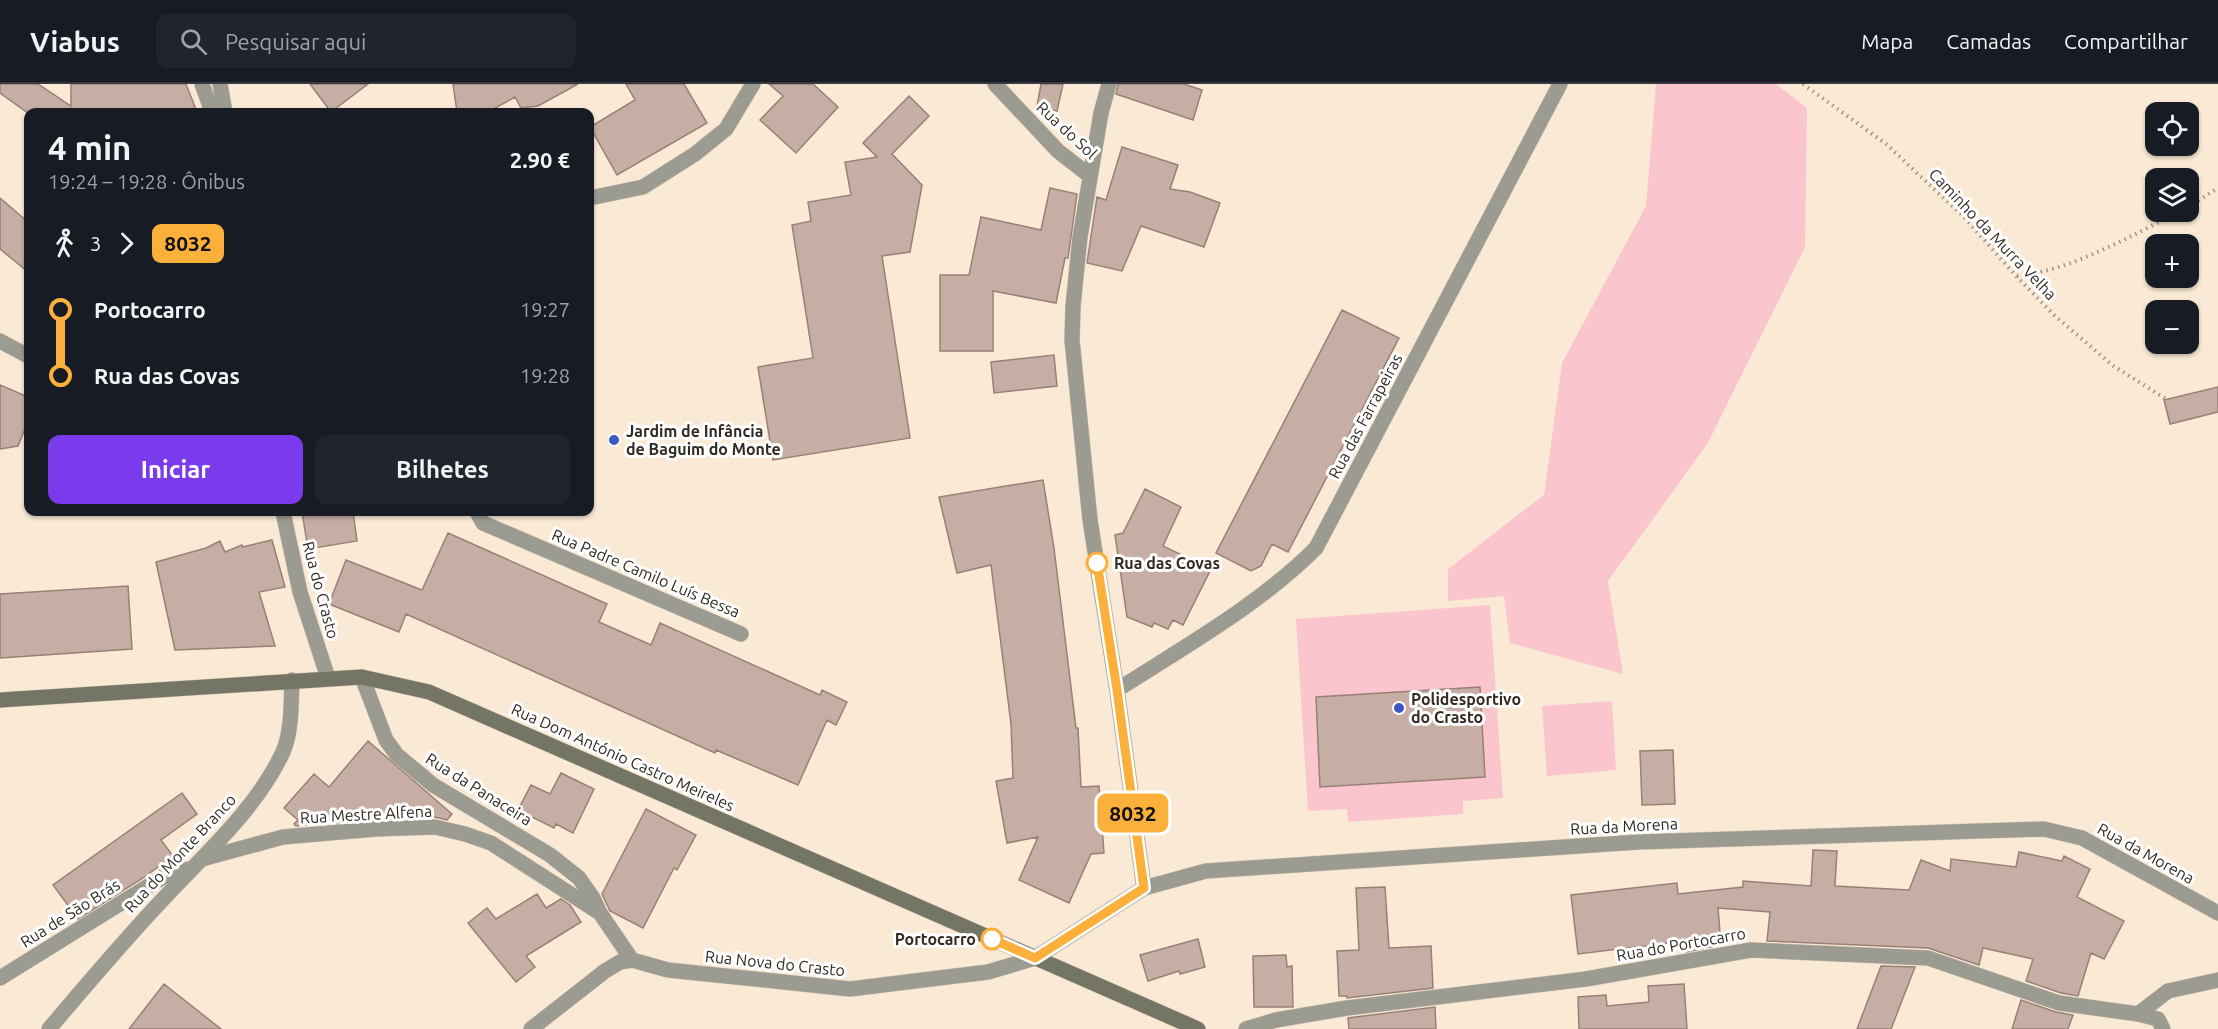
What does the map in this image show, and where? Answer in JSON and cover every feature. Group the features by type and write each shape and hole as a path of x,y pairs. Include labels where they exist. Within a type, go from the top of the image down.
{"main road":[{"name":"Rua Dom António Castro Meireles","path":"0,700 362,677 429,692 1198,1029"}],"street":[{"path":"202,84 211,108"},
{"path":"220,84 224,108"},
{"path":"594,197 643,187 695,154 726,129 753,84"},
{"name":"Rua do Sol","path":"995,84 1058,151 1090,176"},
{"path":"1109,84 1080,237 1072,340 1090,520 1117,690 1144,888"},
{"name":"Rua das Farrapeiras","path":"1117,690 1204,635 1291,573 1316,548 1560,84"},
{"path":"0,341 24,354"},
{"name":"Rua do Crasto","path":"284,516 300,592 328,678"},
{"name":"Rua Padre Camilo Luís Bessa","path":"479,516 483,523 741,634"},
{"name":"Rua da Panaceira","path":"362,677 386,740 397,755 433,785 550,855 579,878 600,913"},
{"name":"Rua do Monte Branco","path":"48,1029 117,947 226,834 257,795 284,750 290,718 292,680"},
{"name":"Rua Mestre Alfena","path":"197,863 283,837 376,829 435,827 491,843 600,913 632,960"},
{"name":"Rua da Morena","path":"1035,958 1144,888 1206,871 1626,843 2044,829 2082,838 2218,913"},
{"name":"Rua de São Brás","path":"0,978 163,876 197,863"},
{"name":"Rua do Portocarro","path":"1246,1029 1275,1020 1347,1008 1586,979 1751,950 1928,958 2059,1003 2138,1014"},
{"name":"Rua Nova do Crasto","path":"632,960 668,970 850,989 988,972 1035,958"},
{"path":"531,1029 605,971 620,962 632,960"},
{"path":"2138,1014 2168,991 2218,980"},
{"path":"2138,1014 2158,1019 2163,1029"}],"path":[{"name":"Caminho da Murra Velha","path":"1803,84 1886,144 1964,216 2016,276 2054,315 2112,365 2166,399"},
{"path":"2199,200 2218,188"},
{"path":"2016,276 2038,274 2109,247 2159,222"}],"shaded area":[{"path":"1656,84 1776,84 1807,108 1805,247 1708,443 1608,581 1623,674 1510,643 1504,596 1448,601 1448,569 1544,495 1562,363 1646,206"},
{"name":"Polidesportivo do Crasto","path":"1490,605 1503,798 1463,801 1463,814 1348,822 1347,809 1308,811 1296,619"},
{"path":"1612,701 1616,770 1547,776 1542,706"}],"building":[{"path":"0,84 38,84 71,106 71,84 186,84 195,108 24,108 24,110 0,93"},
{"path":"310,84 368,84 336,108 328,108"},
{"path":"453,84 578,84 538,106 521,108 515,97 495,108 456,108"},
{"path":"626,84 684,84 707,123 617,175 594,134 594,125 635,100"},
{"path":"769,84 813,84 838,107 796,153 760,120 783,96"},
{"path":"1041,84 1063,84 1057,111 1037,106"},
{"path":"1118,84 1184,84 1202,90 1193,120 1116,94"},
{"path":"909,96 929,116 892,154 922,185 910,252 882,256 910,438 773,460 758,367 813,358 792,225 811,221 808,202 851,195 845,162 877,157 863,143"},
{"path":"1122,147 1178,165 1170,189 1190,192 1220,203 1204,247 1141,226 1122,271 1087,263 1097,197 1106,200"},
{"path":"1050,188 1077,194 1068,258 1065,258 1056,303 993,291 993,351 940,351 940,275 969,275 981,217 1041,230"},
{"path":"0,198 24,219 24,269 0,249"},
{"path":"1342,310 1399,338 1288,552 1272,544 1261,566 1251,571 1216,553"},
{"path":"1054,355 1057,386 994,393 991,362"},
{"path":"0,385 24,395 24,431 18,446 0,449"},
{"path":"2218,387 2218,412 2170,424 2164,400"},
{"path":"1043,480 1054,548 1076,728 1078,728 1081,787 1099,786 1104,853 1091,854 1069,903 1019,880 1038,837 1007,843 996,781 1013,778 1011,724 991,565 957,573 939,497"},
{"path":"1145,489 1181,507 1163,546 1211,569 1183,625 1173,620 1168,629 1154,623 1152,627 1127,617 1115,535 1123,533"},
{"path":"303,516 354,516 357,541 308,549"},
{"path":"448,533 607,604 599,622 651,645 660,623 820,695 822,690 847,702 836,725 827,720 798,785 716,750 715,753 406,614 399,632 329,604 346,560 422,590"},
{"path":"272,540 285,587 259,592 275,646 175,650 156,562 206,548 220,541 225,552 242,545 243,547"},
{"path":"128,586 132,649 0,658 0,594"},
{"path":"1480,687 1485,777 1320,787 1316,697"},
{"path":"368,741 452,814 447,820 435,817 418,818 413,814 409,818 374,819 368,814 362,820 333,823 329,820 326,823 296,826 294,824 298,820 284,808 314,774 329,787"},
{"path":"1673,750 1675,804 1642,805 1640,751"},
{"path":"561,773 594,789 573,833 556,824 554,828 518,810 531,785 550,794"},
{"path":"182,793 197,814 161,840 173,856 78,919 53,885"},
{"path":"646,809 696,835 677,870 674,868 643,928 610,911 602,894"},
{"path":"1813,850 1837,851 1835,886 1909,890 1921,860 1950,871 1951,859 2016,867 2019,852 2062,861 2064,856 2090,869 2077,897 2124,921 2104,959 2091,953 2078,996 2061,993 2026,981 2033,959 1983,948 1979,965 1928,948 1767,941 1770,912 1718,908 1721,945 1686,952 1685,941 1578,954 1571,895 1677,883 1678,894 1743,887 1743,881 1811,886"},
{"path":"1385,887 1389,948 1431,946 1433,988 1347,998 1347,996 1339,996 1337,951 1359,950 1356,888"},
{"path":"537,894 546,908 561,899 570,905 581,922 526,956 535,967 516,982 468,923 487,908 496,919"},
{"path":"1198,939 1205,967 1180,974 1179,971 1148,981 1140,955"},
{"path":"1286,955 1287,967 1292,966 1293,1007 1254,1007 1253,956"},
{"path":"1881,966 1915,967 1891,1029 1857,1029"},
{"path":"164,984 221,1029 129,1029"},
{"path":"1684,984 1687,1029 1579,1029 1578,997 1606,995 1607,1006 1649,1002 1648,986"},
{"path":"2021,1000 2056,1012 2073,1015 2068,1029 2012,1029"},
{"path":"1435,1007 1436,1029 1349,1029 1348,1018"}],"bus line":[{"name":"8032","path":"992,939 1035,958 1144,888 1097,563"}],"place":[{"name":"Jardim de Infância de Baguim do Monte","path":"614,440"},
{"name":"Rua das Covas","path":"1097,563"},
{"name":"Polidesportivo do Crasto","path":"1399,708"},
{"name":"Portocarro","path":"992,939"}]}
